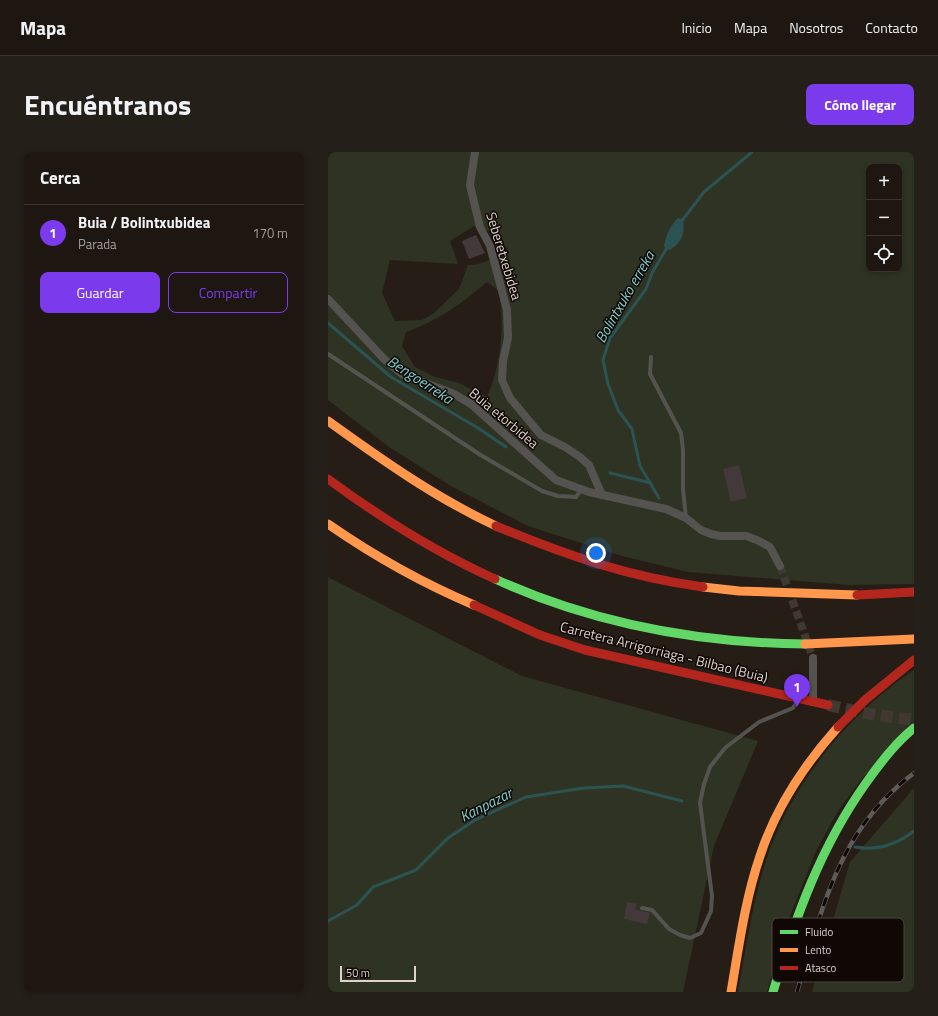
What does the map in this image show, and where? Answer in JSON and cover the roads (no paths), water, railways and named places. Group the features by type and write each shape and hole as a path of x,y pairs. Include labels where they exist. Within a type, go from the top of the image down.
{"main road":[{"path":"328,421 398,472 457,508 539,546 602,567 663,582 738,592 833,596 914,592"},
{"path":"328,478 366,508 404,532 482,574 538,596 616,621 678,634 777,644 840,644 914,639"},
{"name":"Carretera Arrigorriaga - Bilbao (Buia)","path":"328,524 365,550 439,590 540,635 592,652 828,706"},
{"path":"731,992 744,915 751,887 761,854 780,810 803,769 832,732 860,703 914,660"},
{"path":"797,918 802,902 836,827 852,802 886,756 914,728"},
{"path":"773,992 776,982"}],"street":[{"name":"Seberetxebidea","path":"475,152 470,186 480,228 490,246 507,310 508,338 503,361 502,380 510,398 542,435 564,446 589,465 602,494"},
{"name":"Buia etorbidea","path":"328,300 385,360 402,374 454,394 472,404 479,412 556,480 581,490 666,509 686,518 701,530 712,534 720,536 746,536 757,540 770,547 780,566"},
{"path":"813,658 813,702"}],"lane":[{"path":"328,354 479,454 542,491 558,496 576,497 581,490"},
{"path":"651,357 650,374 681,433 683,450 682,489 686,518"},
{"path":"642,908 652,910 669,929 680,935 690,938 701,933 711,911 712,896 700,803 704,784 710,767 731,744 759,722 793,708 798,698"}],"water":[{"path":"678,218 683,220 684,229 682,237 680,241 670,250 666,249 664,246 667,234"}],"waterway":[{"name":"Bolintxuko erreka","path":"681,222 704,192 752,152"},
{"name":"Bolintxuko erreka","path":"659,498 640,466 632,429 618,410 608,384 603,360 610,338 646,289 652,273 668,246"},
{"name":"Bengoerreka","path":"328,323 391,377 478,428 506,447"},
{"name":"Bengoerreka","path":"610,473 651,483"},
{"name":"Kanpazar","path":"328,921 357,905 373,887 416,870 448,838 475,820 526,797 584,788 623,786 682,801"},
{"path":"855,847 871,848 886,846 900,840 914,831"}],"tunnel":[{"path":"780,566 813,658"},
{"path":"828,705 870,714 914,720"}],"railway":[{"path":"820,918 825,900 850,845 867,819 888,795 914,773"},
{"path":"797,992 800,982"}],"place":[{"name":"Buia / Bolintxubidea","path":"797,707"}]}
